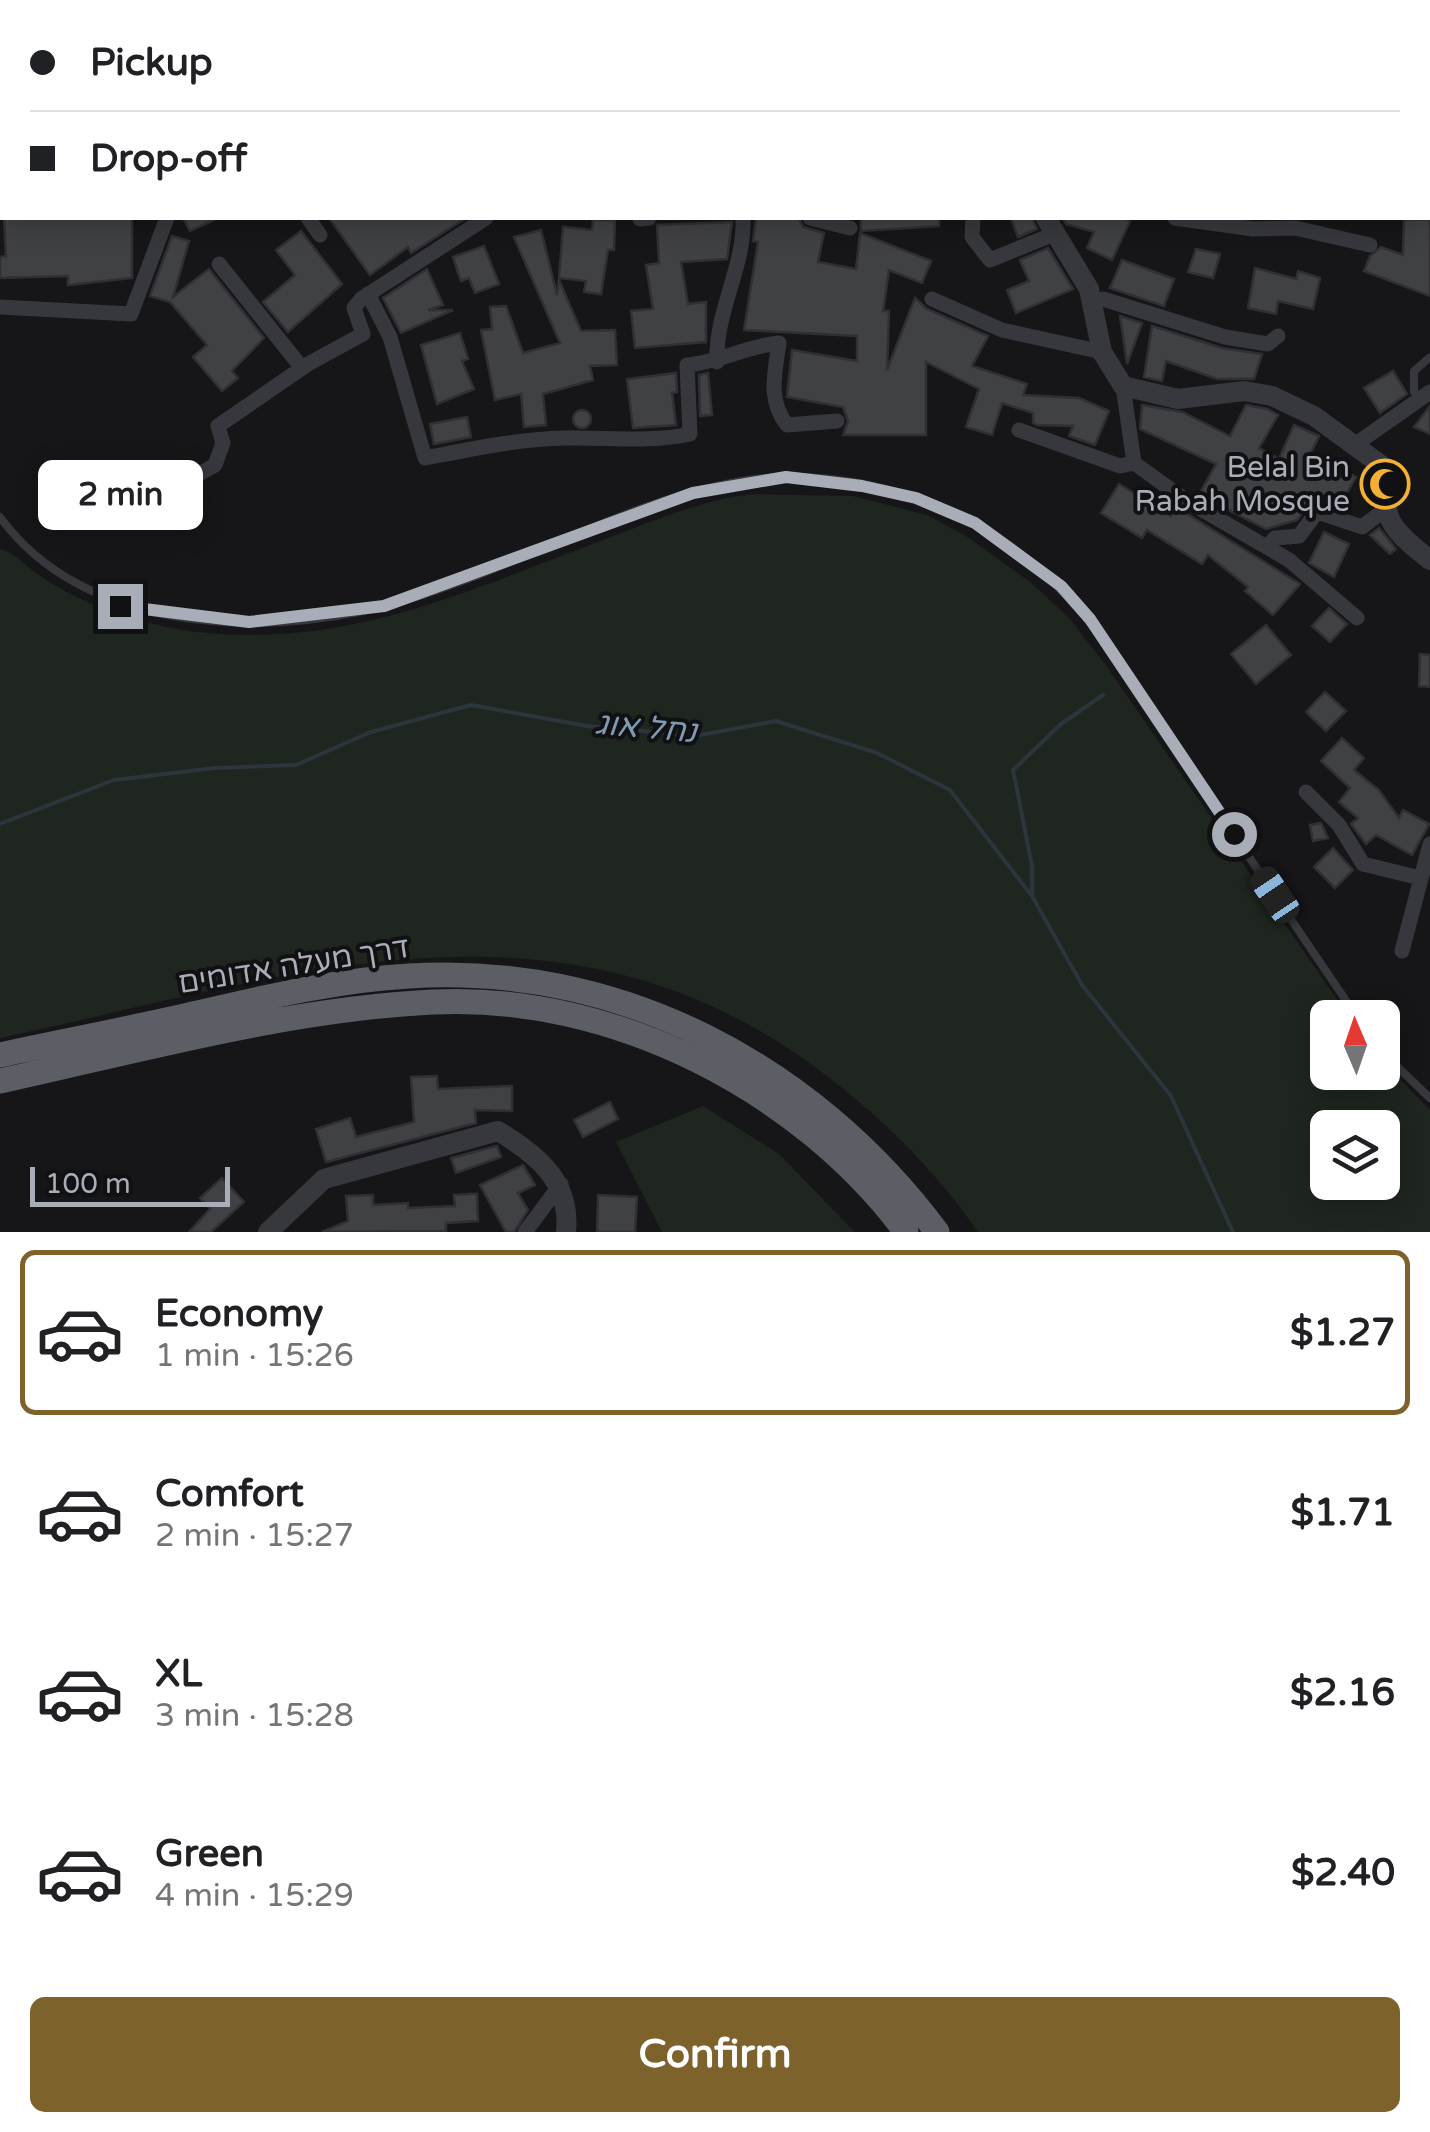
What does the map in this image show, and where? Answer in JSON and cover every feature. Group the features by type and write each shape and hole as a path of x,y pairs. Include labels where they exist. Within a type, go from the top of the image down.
{"highway":[{"name":"דרך מעלה אדומים","path":"0,1055 341,984 423,976 534,982 596,994 643,1009 688,1026 763,1067 832,1116 870,1151 937,1232"},
{"name":"דרך מעלה אדומים","path":"0,1080 226,1032 383,1006 437,1002 531,1010 602,1024 640,1037 751,1090 838,1156 878,1194 906,1232"}],"street":[{"path":"0,308 131,314 166,220"},
{"path":"309,220 320,235"},
{"path":"184,482 214,465 223,442 218,426 302,368 363,334 354,308 368,294 483,220"},
{"path":"717,362 716,332 744,245 743,220"},
{"path":"818,220 850,228"},
{"path":"973,220 972,237 990,260 1050,226 1080,273 1092,302 1102,352 1113,377 1122,386 1178,398 1244,391 1272,396 1356,444 1392,473 1394,485 1387,508 1390,520 1430,560"},
{"path":"1189,220 1252,229 1293,223 1370,244"},
{"path":"219,264 302,368"},
{"path":"368,294 390,338 426,458 525,441 608,437 649,442 690,434 688,365 717,362 755,345 780,343 773,383 775,409 787,425 837,421"},
{"path":"932,299 1002,330 1102,352"},
{"path":"1092,302 1103,300 1226,337 1268,344 1278,336"},
{"path":"1122,386 1134,463 1187,502 1268,547 1357,618"},
{"path":"1356,444 1426,396"},
{"path":"1019,430 1120,466 1134,463"},
{"path":"1268,547 1274,538 1299,536 1317,512 1362,527 1387,508"},
{"path":"1306,792 1340,825 1364,864 1420,878"},
{"path":"1402,951 1430,844"},
{"path":"268,1232 324,1179 483,1132 498,1131 526,1148 561,1184 566,1232"},
{"path":"525,1232 561,1184"}],"lane":[{"path":"1426,396 1414,392 1414,371 1429,358"},
{"path":"0,517 20,544 50,569 120,606 249,622 384,606 642,508 741,481 786,477 826,480 916,498 975,523 1028,559 1090,619 1346,1000"},
{"path":"1400,1069 1430,1098"}],"shaded area":[{"path":"753,494 853,496 927,515 966,536 1029,581 1070,619 1337,1000 1310,1000 1310,1090 1400,1090 1400,1079 1430,1110 1430,1232 978,1232 901,1140 808,1062 711,1006 613,972 513,958 412,959 310,971 0,1038 0,549 61,589 143,622 207,633 261,635 313,631 412,610 716,501"},
{"path":"703,1106 779,1154 855,1232 662,1232 616,1142"}],"building":[{"path":"4,220 132,220 132,278 68,285 68,276 0,278 0,257 6,256"},
{"path":"184,220 214,220 190,231"},
{"path":"330,220 463,220 411,253 408,247 370,275"},
{"path":"593,220 615,220 614,250 608,250 601,294 584,292 586,281 559,278 563,227 592,230"},
{"path":"756,220 800,220 803,227 824,233 818,262 856,269 860,233 931,261 922,283 889,270 883,311 889,311 887,370 915,298 927,309 988,336 972,366 1027,384 1023,395 1079,398 1109,411 1095,445 1069,436 1073,426 1037,425 1033,423 1033,413 1002,403 992,435 966,427 979,389 926,362 926,435 843,435 848,421 843,407 787,397 792,350 857,361 857,336 744,330 758,242 753,241"},
{"path":"861,220 939,220 939,226 861,231"},
{"path":"1012,220 1033,220 1037,229 1018,237"},
{"path":"1063,220 1130,221 1112,260 1087,248 1094,232"},
{"path":"1404,220 1430,220 1430,296 1364,271 1370,256 1381,247 1403,255"},
{"path":"732,222 727,259 681,262 688,304 706,302 706,342 635,348 631,311 653,309 646,265 659,263 657,225"},
{"path":"541,230 557,295 559,280 581,331 615,330 617,365 590,366 593,380 543,394 546,425 524,427 521,394 495,400 481,330 492,329 490,307 506,306 523,353 560,343 514,237"},
{"path":"301,231 342,284 288,332 263,302 295,275 276,250"},
{"path":"172,236 189,241 173,297 209,269 264,338 232,371 238,378 222,391 193,357 207,345 170,302 150,296"},
{"path":"484,246 499,284 475,293 469,278 461,281 453,257"},
{"path":"1048,248 1073,289 1016,313 1007,290 1029,281 1020,260"},
{"path":"1196,249 1220,254 1213,278 1188,272"},
{"path":"1122,260 1174,279 1164,306 1110,288"},
{"path":"1255,268 1296,279 1298,271 1320,278 1313,309 1278,301 1276,314 1248,308"},
{"path":"427,269 443,305 428,310 453,310 401,333 383,298"},
{"path":"1120,316 1142,323 1127,364"},
{"path":"1152,326 1222,348 1262,354 1254,379 1217,379 1166,361 1162,381 1144,377"},
{"path":"460,333 468,359 462,361 474,389 437,404 421,345"},
{"path":"1393,371 1407,394 1380,413 1364,388"},
{"path":"676,373 677,392 672,393 676,425 633,428 627,379"},
{"path":"708,373 712,415 700,416 699,375"},
{"path":"1142,405 1182,412 1230,436 1246,405 1267,409 1278,415 1259,448 1279,459 1294,425 1319,436 1311,453 1356,477 1340,505 1318,493 1297,520 1266,529 1199,495 1216,464 1140,429"},
{"path":"1430,406 1430,434 1414,427"},
{"path":"582,410 589,412 589,426 582,428 575,426 573,419 575,412"},
{"path":"467,417 471,437 434,444 430,424"},
{"path":"1119,484 1171,516 1176,507 1300,584 1273,615 1245,591 1248,587 1208,555 1202,564 1147,530 1142,538 1101,513"},
{"path":"1379,528 1396,549 1390,554 1370,535"},
{"path":"1324,532 1349,544 1334,577 1309,563"},
{"path":"1329,608 1347,624 1330,642 1312,626"},
{"path":"1266,625 1291,655 1256,684 1231,654"},
{"path":"1420,654 1430,655 1430,687 1419,686"},
{"path":"1325,692 1346,711 1326,731 1306,712"},
{"path":"1342,738 1364,758 1354,770 1379,790 1399,818 1403,810 1429,824 1412,855 1376,835 1366,844 1351,824 1358,818 1339,802 1350,788 1321,761"},
{"path":"1321,823 1328,838 1313,841 1310,825"},
{"path":"1333,848 1353,870 1335,888 1314,867"},
{"path":"437,1076 438,1089 512,1086 512,1111 475,1110 476,1123 326,1162 316,1129 350,1118 356,1137 414,1122 411,1077"},
{"path":"610,1102 618,1119 583,1137 574,1120"},
{"path":"497,1146 501,1157 456,1173 451,1158"},
{"path":"523,1165 535,1185 518,1193 528,1210 514,1232 506,1232 480,1185"},
{"path":"222,1178 244,1202 211,1232 189,1232 210,1209 200,1198"},
{"path":"477,1194 478,1221 446,1223 446,1231 322,1232 348,1221 346,1196 373,1195 373,1205 408,1203 408,1208 455,1206 454,1195"},
{"path":"598,1195 637,1197 635,1232 597,1232"}],"waterway":[{"path":"1032,896 1032,866 1013,770 1061,724 1103,695"},
{"name":"נחל אוג","path":"0,824 114,780 215,768 296,765 371,732 471,705 587,726 695,736 776,721 877,753 950,790 1032,896 1082,985 1171,1096 1233,1232"}],"place":[{"name":"Belal Bin Rabah Mosque","path":"1385,484"}],"route":[{"path":"120,606 249,622 384,606 459,581 642,508 693,493 741,481 786,477 862,486 916,498 975,523 1061,586 1090,619 1234,834"}]}
